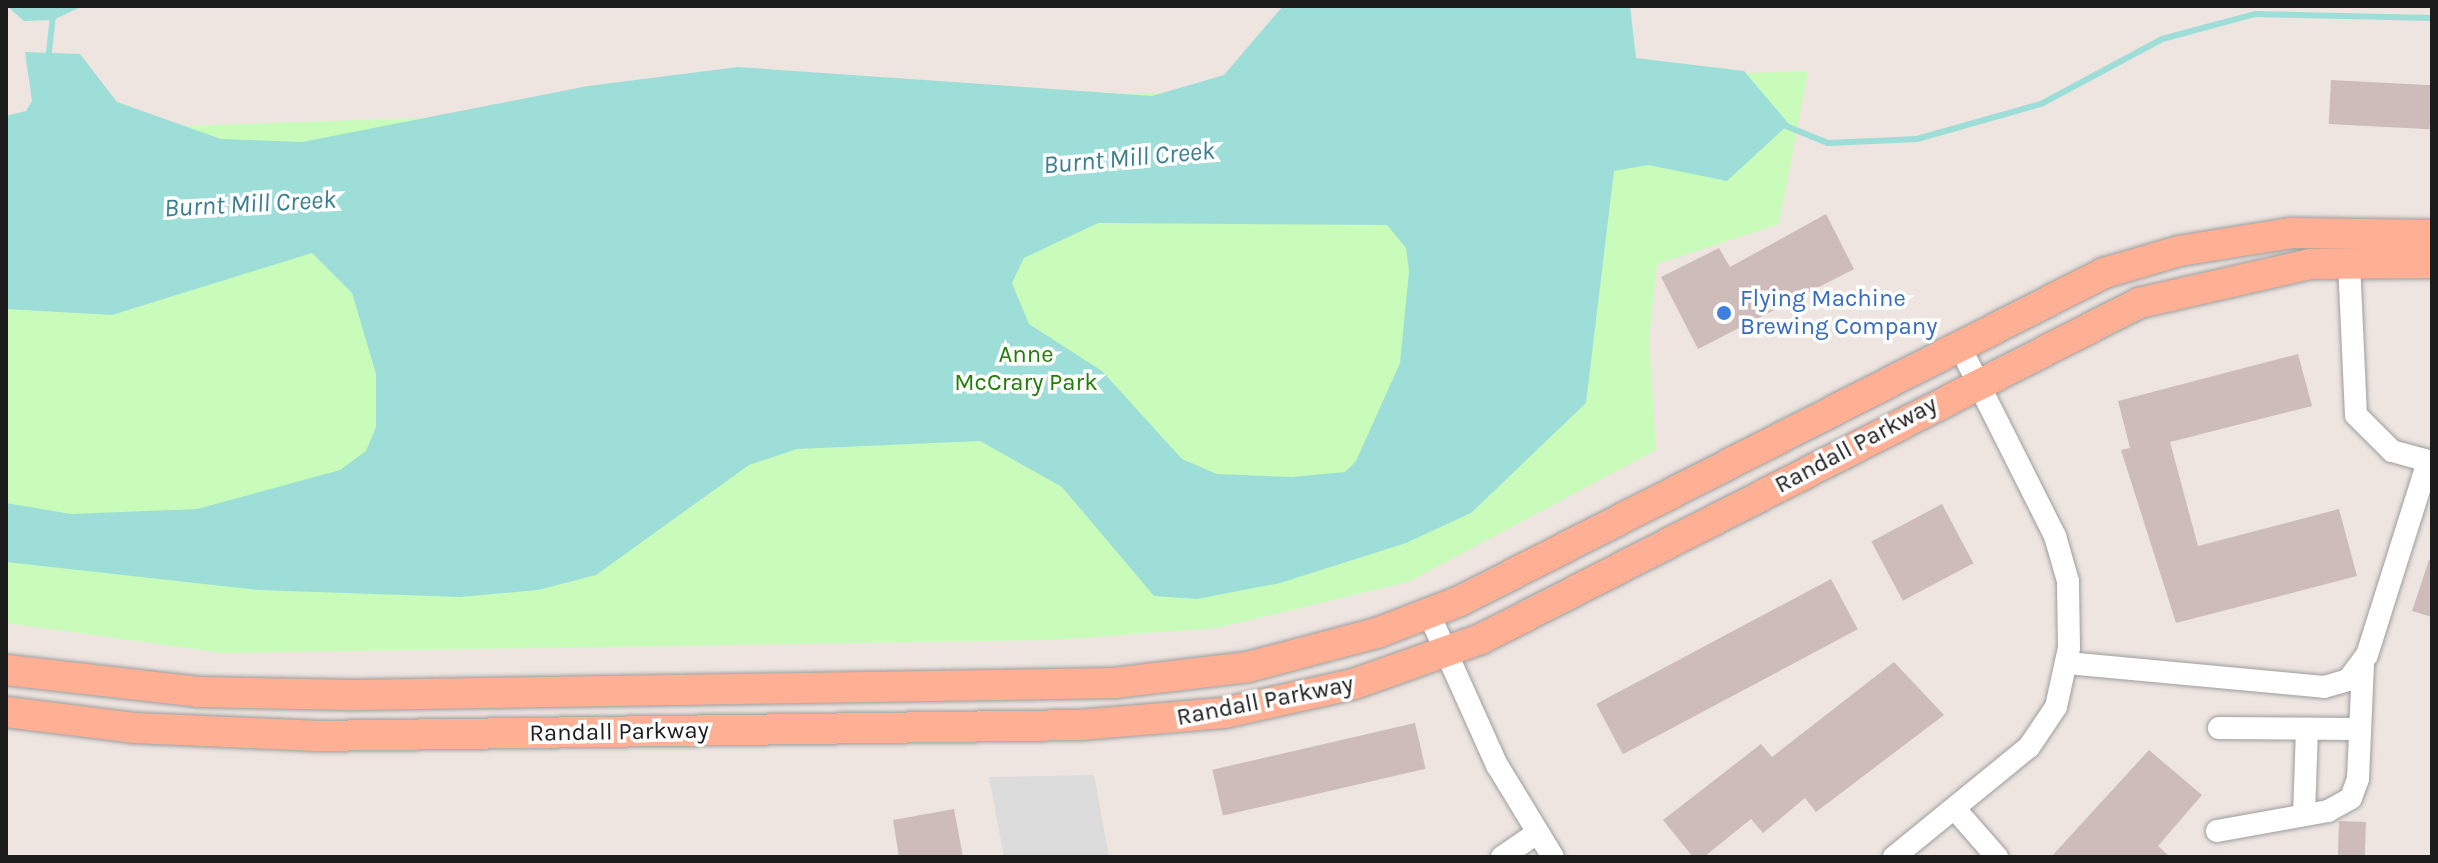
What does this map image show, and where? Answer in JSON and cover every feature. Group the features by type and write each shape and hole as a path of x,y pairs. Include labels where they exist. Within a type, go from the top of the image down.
{"main road":[{"name":"Randall Parkway","path":"6,670 142,688 283,694 1114,683 1283,659 1429,614 2072,285 2179,251 2291,233 2432,235"},
{"name":"Randall Parkway","path":"6,712 134,728 314,736 1135,723 1312,696 1448,653 1975,381 2176,291 2349,262 2432,263"}],"street":[{"path":"2217,831 2304,815 2351,798 2360,729 2363,665 2430,461 2375,440 2350,402 2349,262"},
{"path":"1894,857 2029,747 2056,707 2067,663 2063,560 1958,343"},
{"path":"1429,614 1497,765 1553,857"},
{"path":"2067,663 2324,687 2348,680 2363,665"},
{"path":"2219,728 2360,729"},
{"path":"2304,815 2307,729"},
{"path":"1955,809 1997,857"},
{"path":"1502,857 1537,833"}],"green space":[{"name":"Anne McCrary Park","path":"1808,71 1779,224 1657,264 1649,339 1656,450 1408,582 1217,628 1054,640 223,653 6,623 6,132"}],"shaded area":[{"path":"1094,775 1109,857 1004,857 989,777"}],"water":[{"path":"7,6 83,6 53,20 24,21"},
{"name":"Anne McCrary Park","path":"1283,6 1630,6 1636,58 1744,71 1789,124 1727,181 1648,165 1614,171 1586,403 1471,513 1406,543 1280,583 1197,599 1154,596 1062,487 980,441 797,449 749,465 596,575 538,590 460,597 258,590 6,562 6,503 71,514 197,509 340,470 366,451 376,427 376,374 352,293 312,253 112,315 6,309 6,116 26,111 32,101 25,52 80,54 117,102 221,139 302,142 588,86 738,67 1152,96 1224,75","holes":["1098,223 1387,225 1406,248 1409,271 1400,363 1356,461 1345,472 1291,477 1217,474 1182,459 1102,371 1029,324 1012,283 1024,258"]}],"building":[{"path":"2331,80 2432,85 2430,129 2329,124"},
{"name":"Flying Machine Brewing Company","path":"1826,214 1854,269 1698,349 1661,277 1719,248 1730,267"},
{"path":"2298,354 2312,406 2170,442 2198,546 2339,509 2357,576 2176,623 2121,450 2130,448 2118,401"},
{"path":"1942,504 1973,563 1903,601 1871,542"},
{"path":"2429,560 2432,560 2432,617 2412,611"},
{"path":"1831,579 1858,629 1623,754 1596,704"},
{"path":"1894,662 1944,715 1816,812 1805,798 1763,833 1751,819 1704,857 1693,857 1663,820 1761,744 1772,757"},
{"path":"1415,723 1426,769 1223,816 1212,770"},
{"path":"2149,750 2202,795 2158,846 2170,857 2051,857"},
{"path":"954,809 963,857 899,857 893,820"},
{"path":"2339,821 2366,822 2365,856 2338,855"}],"waterway":[{"name":"Burnt Mill Creek","path":"49,52 54,6"},
{"name":"Burnt Mill Creek","path":"1781,124 1828,143 1917,139 2041,104 2162,39 2255,14 2432,18"}],"place":[{"name":"Flying Machine Brewing Company","path":"1724,313"}]}
